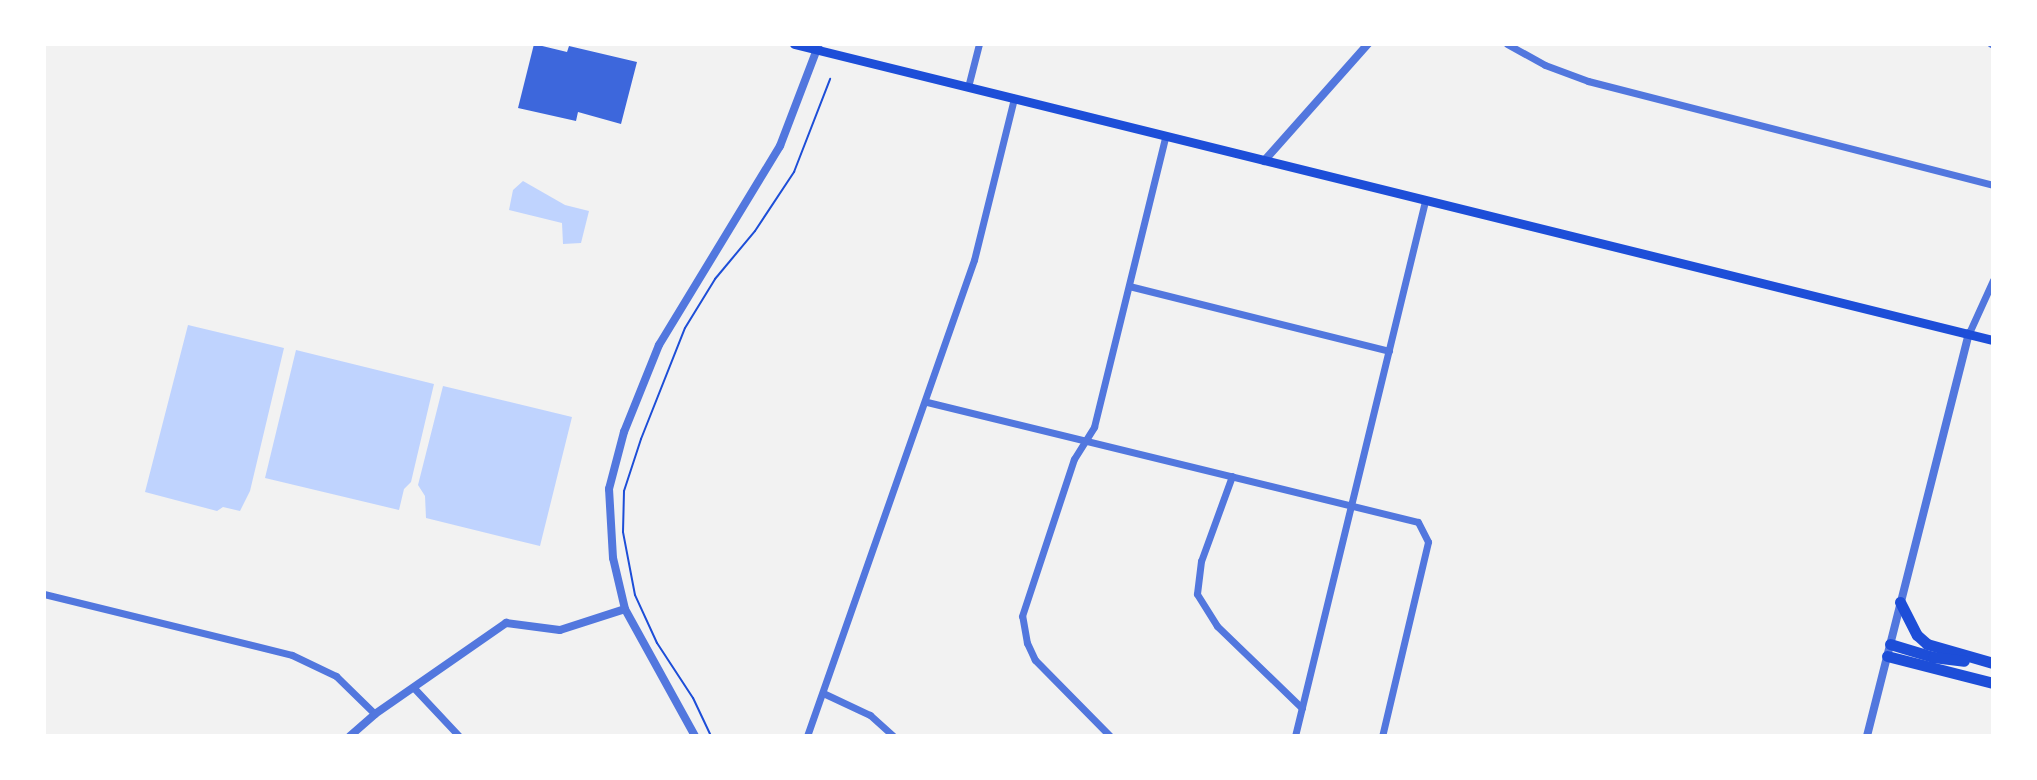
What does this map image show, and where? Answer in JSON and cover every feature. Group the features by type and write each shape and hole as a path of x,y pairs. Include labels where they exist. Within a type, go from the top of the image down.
{"highway":[{"path":"1900,602 1921,640 1976,661"},
{"path":"1889,650 1993,663"},
{"path":"1889,650 1993,683"}],"main road":[{"path":"794,44 819,47 1165,137 1993,340"}],"street":[{"path":"968,87 979,44"},
{"path":"1264,161 1368,44"},
{"path":"1507,44 1545,65 1588,81 1993,185"},
{"path":"695,736 625,609 613,558 609,489 617,454 639,390 683,301 780,146 819,47"},
{"path":"807,736 927,402 974,260 1014,98"},
{"path":"1110,736 1035,660 1022,626 1025,603 1049,528 1074,459 1094,427 1165,137"},
{"path":"1295,736 1425,201"},
{"path":"1867,736 1969,333 1993,280"},
{"path":"1129,286 1389,351"},
{"path":"927,402 1418,522 1428,542 1382,736"},
{"path":"1232,476 1201,561 1197,594 1217,626 1302,708"},
{"path":"44,594 292,655 336,676 375,714"},
{"path":"350,736 375,714 506,623 560,630 625,609"},
{"path":"413,687 459,736"},
{"path":"823,693 870,715 893,736"}],"path":[{"path":"711,736 693,698 657,643 635,595 623,532 624,491 651,410 685,328 715,279 768,213 794,172 830,79"}],"water":[{"path":"523,181 565,205 589,211 581,243 563,244 562,223 509,210 513,190"},
{"path":"188,325 284,348 250,491 240,511 223,507 217,511 145,492"},
{"path":"296,350 434,384 411,482 404,489 399,510 265,478"},
{"path":"443,386 572,417 540,546 426,518 425,496 418,485"}],"building":[{"path":"534,44 567,52 569,46 637,62 621,124 578,112 576,121 518,108"}]}
